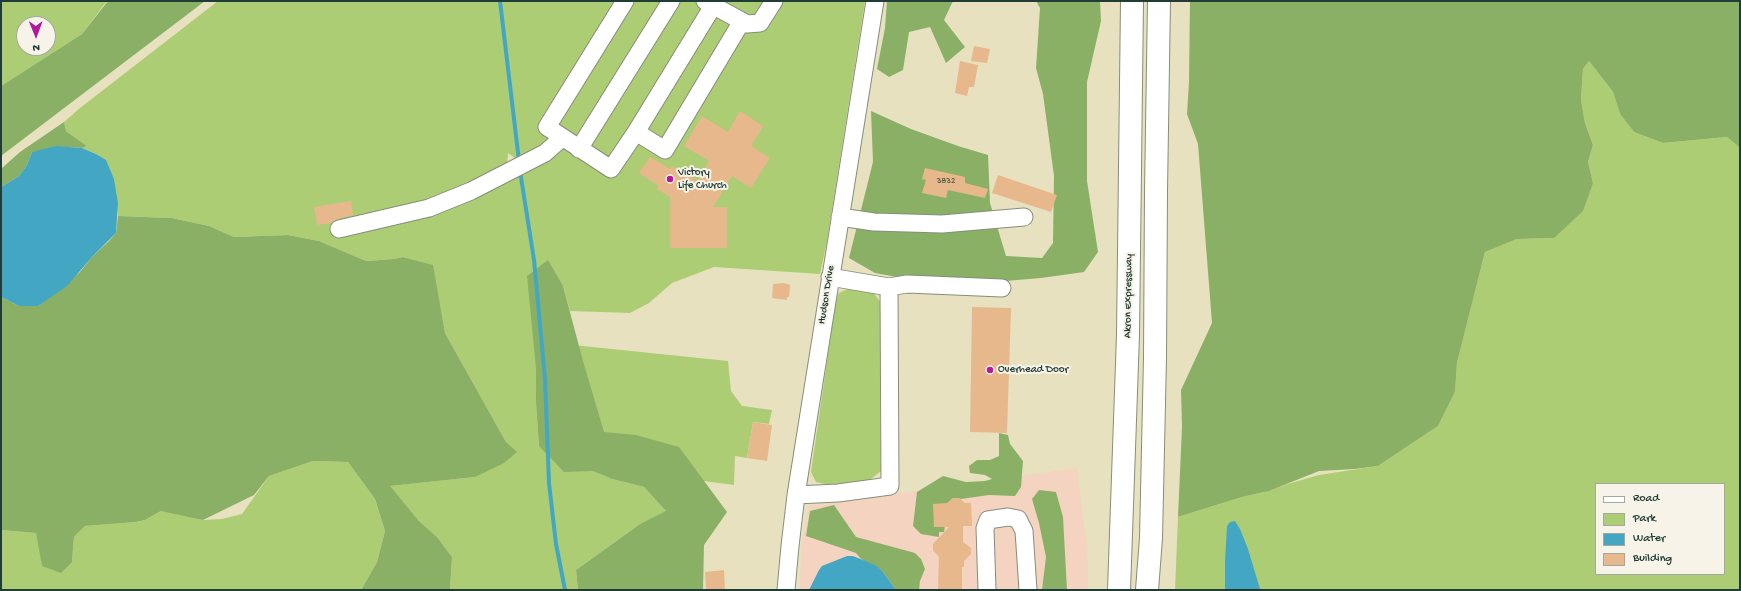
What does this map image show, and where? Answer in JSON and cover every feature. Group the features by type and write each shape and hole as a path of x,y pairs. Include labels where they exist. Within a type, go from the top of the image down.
{"highway":[{"name":"Akron Expressway","path":"1119,590 1128,335 1132,1"},
{"path":"1147,590 1151,538 1155,358 1159,1"}],"street":[{"path":"625,1 547,127 611,169 636,132 709,4 747,24 760,23 774,1"},
{"path":"579,149 671,1"},
{"name":"Hudson Drive","path":"786,590 796,495 875,1"},
{"path":"636,132 665,150 742,21"},
{"path":"339,229 429,208 471,191 545,153 562,138"},
{"path":"840,217 874,222 942,224 1024,217"},
{"path":"830,277 889,287 907,284 1002,288"},
{"path":"796,495 838,493 890,486 889,287"},
{"path":"987,590 985,528 988,520 1008,517 1018,519 1025,536 1028,590"}],"shaded area":[{"path":"1077,468 1087,548 1088,590 800,590 801,550 809,506"}],"green space":[{"path":"1,1 107,1 82,34 56,51 56,16 16,16 16,56 48,56 1,86"},
{"path":"108,1 205,1 1,156 1,86 48,56 56,56 56,51 82,34"},
{"path":"218,1 865,1 827,241 820,274 714,267 672,283 649,303 630,313 570,311 563,286 536,368 536,403 539,446 612,479 644,487 667,512 640,524 576,570 578,590 450,590 452,557 437,537 419,521 389,486 475,477 506,442 445,333 432,265 403,257 366,261 319,241 288,235 234,237 209,226 172,218 118,216 114,179 96,154 82,148 87,146 66,131 64,122","holes":["508,153 528,168 538,167 512,175 506,180"]},
{"path":"887,1 953,1 944,20 965,47 946,63 930,27 909,32 903,70 889,77 877,69 885,28"},
{"path":"1036,1 1100,1 1101,21 1087,82 1087,181 1098,252 1084,272 1041,278 946,286 875,273 849,258 873,162 871,111 911,129 988,155 990,203 1006,256 1042,258 1053,243 1054,176 1043,94 1036,68 1040,8"},
{"path":"1190,1 1740,1 1740,148 1727,137 1663,143 1634,132 1620,114 1613,92 1589,61 1583,69 1581,100 1585,123 1593,145 1588,162 1593,183 1583,211 1554,238 1517,239 1485,252 1457,363 1455,392 1438,426 1378,466 1319,471 1269,491 1242,497 1178,517 1182,427 1181,390 1212,323 1198,144 1187,114"},
{"path":"1589,61 1613,92 1620,114 1634,132 1663,143 1727,137 1740,148 1739,590 1175,590 1178,517 1319,475 1378,466 1438,426 1455,392 1457,363 1485,252 1517,239 1554,238 1593,183 1588,162 1593,145 1585,123 1581,100 1583,69"},
{"path":"64,122 66,131 87,146 82,148 68,147 32,152 27,165 19,176 1,187 1,169 20,152"},
{"path":"118,216 172,218 209,226 234,237 288,235 319,241 366,261 403,257 433,265 445,333 506,442 517,452 504,463 475,477 390,486 419,521 437,537 452,557 450,590 361,590 377,562 385,531 375,499 348,462 313,461 269,476 254,495 203,520 161,511 145,520 136,522 85,526 74,537 72,562 61,573 42,566 36,533 1,530 1,297 19,306 38,306 79,273 92,257 109,241 116,233"},
{"path":"548,260 563,286 604,432 636,435 679,447 727,512 704,545 703,590 578,590 576,570 640,524 666,511 644,487 612,479 593,471 564,472 539,446 536,403 536,368 527,276"},
{"path":"852,287 872,290 882,305 885,323 880,406 881,471 866,483 829,485 816,482 811,472 836,299 839,293"},
{"path":"573,345 728,361 731,391 742,406 772,410 769,424 753,422 747,458 735,456 734,485 696,480 573,443"},
{"path":"999,433 1008,435 1010,444 1023,461 1021,487 1015,496 989,495 961,499 953,498 949,502 944,532 939,532 939,537 921,534 913,526 917,492 943,476 966,482 992,479 985,475 970,473 969,466 977,460 990,460 999,456"},
{"path":"313,461 348,462 375,499 385,531 377,562 361,590 1,590 1,530 37,533 42,566 72,562 74,537 85,526 136,522 145,520 161,511 182,514 203,520 222,519 242,514 269,476"},
{"path":"1039,490 1056,492 1063,517 1067,590 1042,590 1046,557 1032,499"},
{"path":"834,505 856,537 915,553 921,559 925,569 920,581 919,590 896,590 883,572 861,559 856,553 806,536 810,511"}],"water":[{"path":"56,146 82,148 106,160 114,179 118,203 116,233 92,257 67,286 38,306 19,306 1,297 1,187 19,176 27,165 32,152"},
{"path":"1235,521 1248,549 1260,589 1263,590 1225,590 1227,526 1230,522"},
{"path":"847,556 853,556 875,565 883,572 896,590 809,590 822,566"}],"building":[{"path":"974,46 990,49 987,63 971,61"},
{"path":"960,61 978,65 974,87 969,87 967,96 955,93"},
{"name":"Victory Life Church","path":"740,111 763,126 751,146 770,158 751,188 732,176 713,207 727,207 727,248 670,248 670,197 657,189 659,186 639,173 650,157 670,169 672,166 697,181 709,161 684,146 702,116 728,132"},
{"path":"925,168 965,177 965,183 988,189 985,198 948,190 946,198 922,193 926,180 922,179"},
{"path":"998,175 1057,195 1051,212 992,193"},
{"path":"351,201 353,215 337,219 332,223 317,225 314,207"},
{"path":"784,283 790,285 789,297 787,297 787,300 772,298 773,284"},
{"name":"Overhead Door","path":"972,307 1011,308 1007,433 970,432"},
{"path":"753,422 772,425 767,461 747,458"},
{"path":"953,498 959,498 965,503 971,503 972,526 963,526 963,542 971,548 971,554 964,561 964,567 962,567 962,590 938,590 939,557 933,550 933,544 949,527 934,527 933,504 947,503"},
{"path":"724,570 725,590 706,590 705,572"}],"waterway":[{"path":"500,1 519,161"},
{"path":"520,171 534,260 545,379 549,483 556,544 565,590"}],"place":[{"name":"Victory Life Church","path":"670,179"},
{"name":"Overhead Door","path":"990,370"}]}
